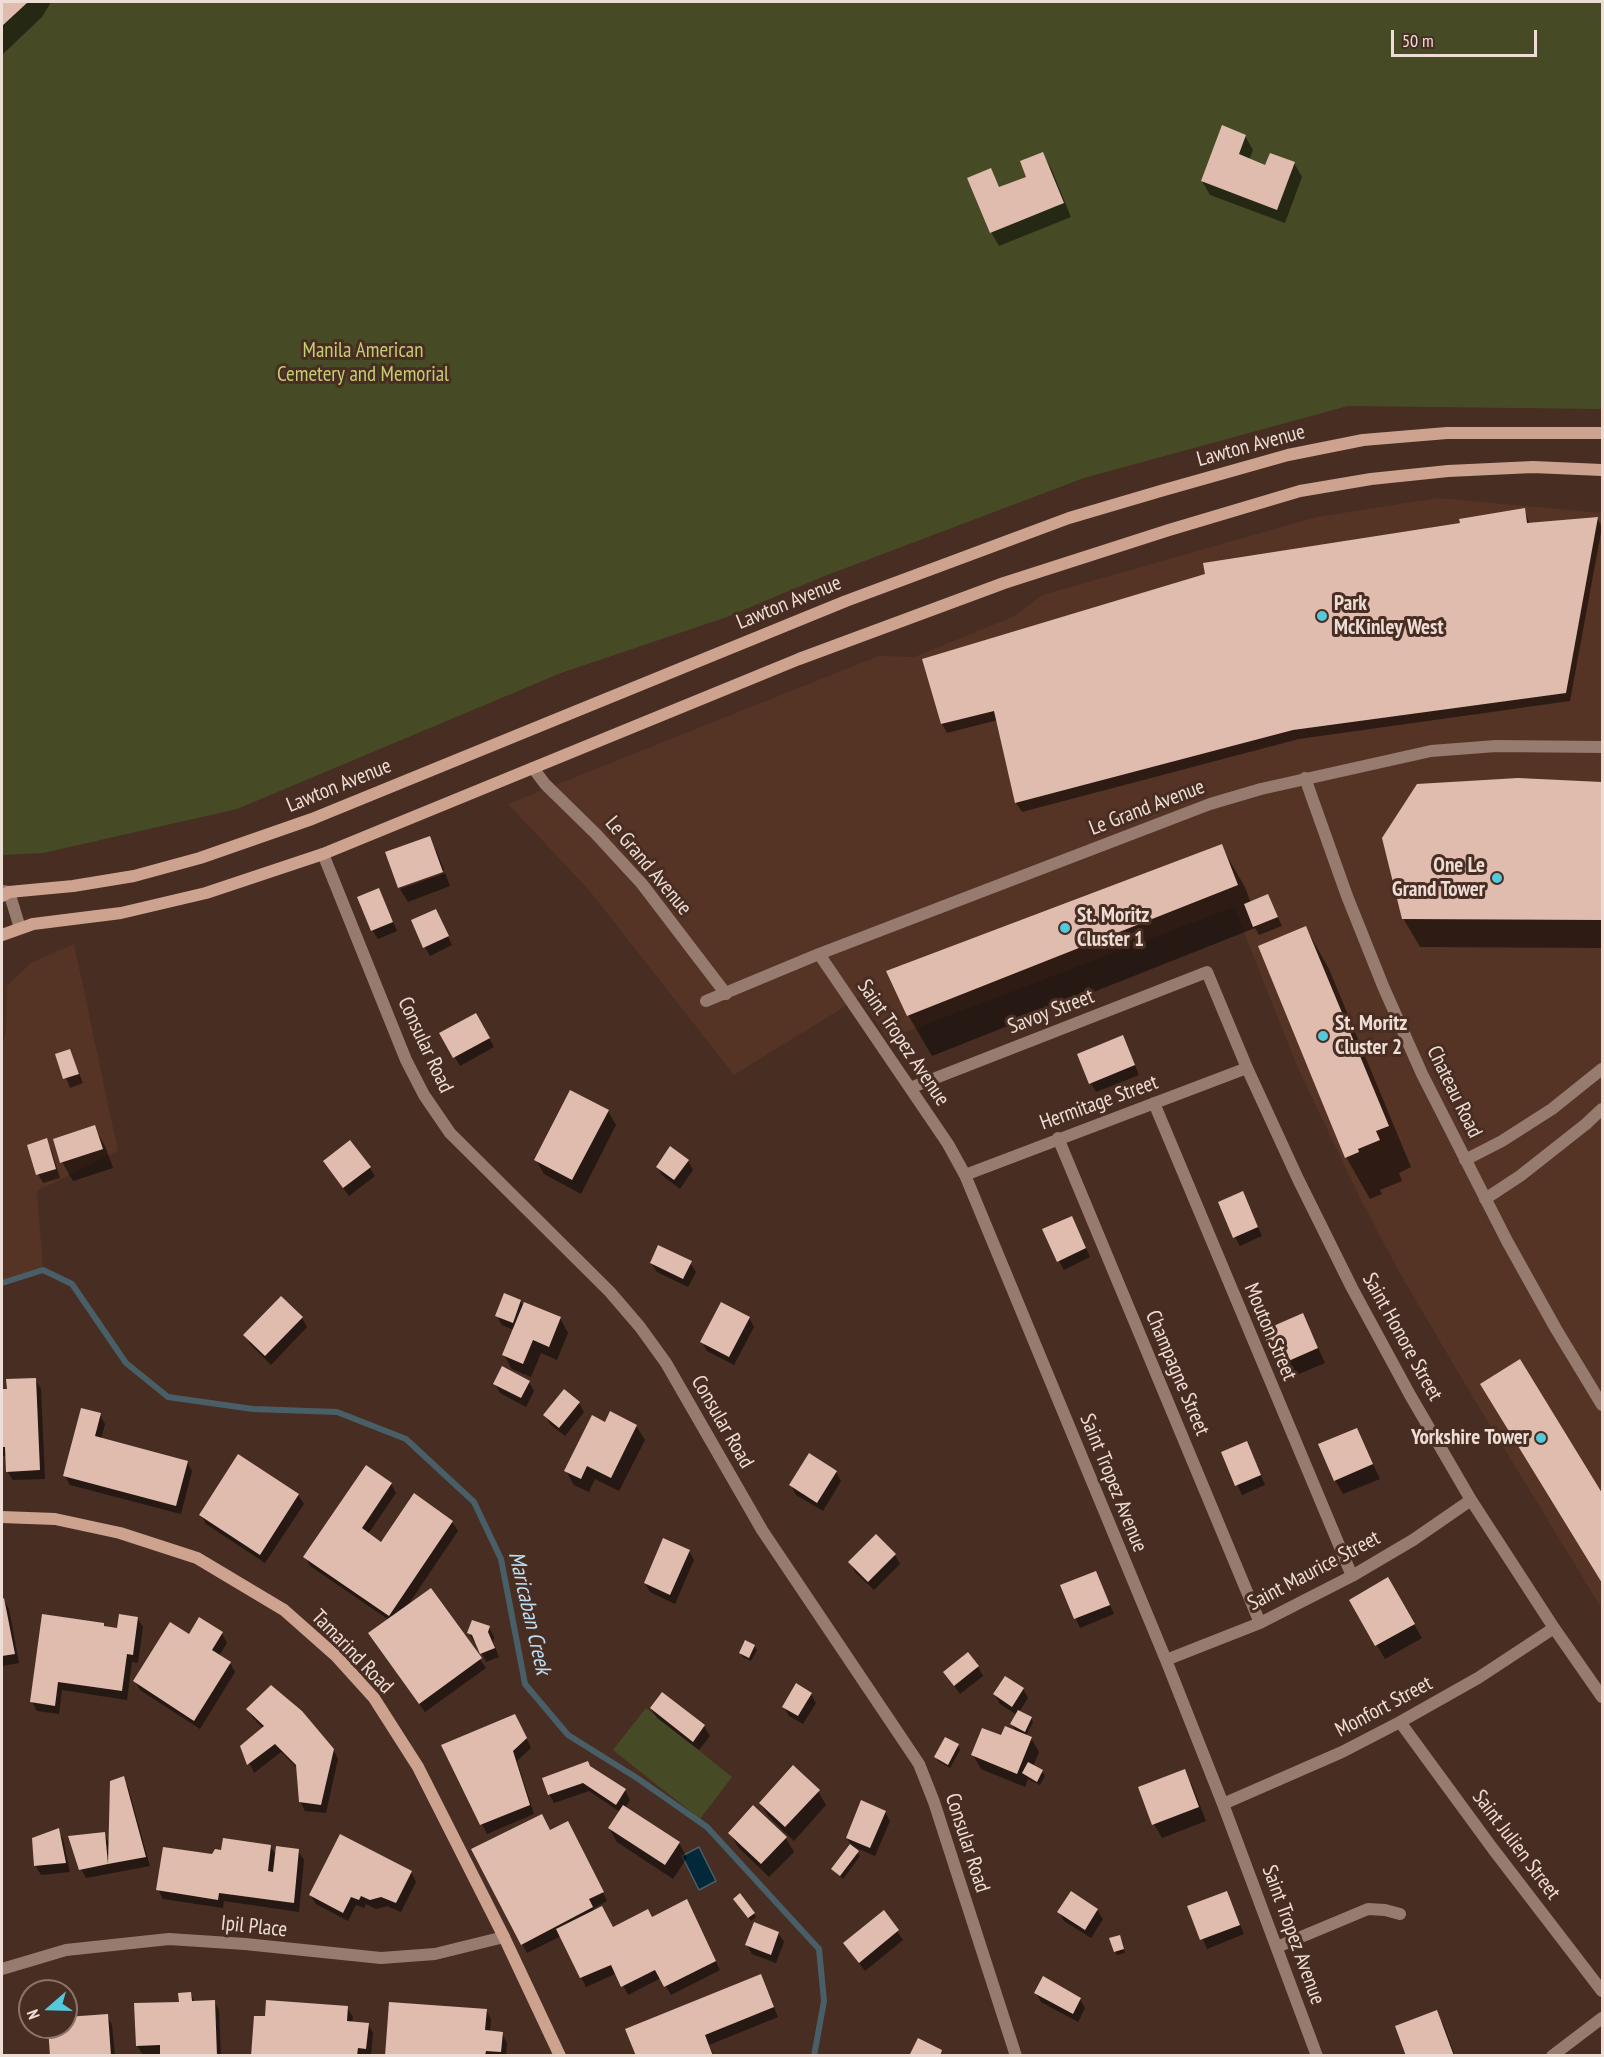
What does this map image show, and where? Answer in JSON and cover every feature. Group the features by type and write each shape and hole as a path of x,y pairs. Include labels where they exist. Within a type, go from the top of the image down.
{"main road":[{"name":"Lawton Avenue","path":"4,893 72,886 134,876 200,858 312,819 846,601 1059,522 1164,490 1288,455 1363,440 1447,432 1602,433"},
{"path":"2,935 54,920 121,913 195,895 323,854 799,659 1004,583 1300,491 1371,479 1448,471 1533,466 1602,470"},
{"name":"Tamarind Road","path":"2,1517 66,1521 120,1533 197,1558 284,1610 336,1656 374,1698 418,1767 504,1937 560,2055"}],"street":[{"name":"Le Grand Avenue","path":"706,1001 819,954 1210,804 1305,778 1431,751 1496,746 1602,747"},
{"name":"Le Grand Avenue","path":"533,768 545,784 642,884 726,994"},
{"name":"Chateau Road","path":"1305,778 1347,896 1422,1074 1485,1199 1556,1329 1602,1406"},
{"name":"Consular Road","path":"323,854 406,1060 424,1095 450,1133 610,1292 640,1327 666,1363 762,1530 919,1764 934,1802 1016,2055"},
{"path":"4,893 20,928"},
{"name":"Saint Tropez Avenue","path":"819,954 948,1144 964,1175 1166,1660 1223,1804 1317,2055"},
{"name":"Savoy Street","path":"910,1088 1207,972"},
{"name":"Saint Honore Street","path":"1207,972 1247,1068 1298,1179 1352,1288 1410,1395 1471,1500 1602,1697"},
{"name":"Hermitage Street","path":"964,1175 1247,1068"},
{"path":"1465,1160 1502,1141 1552,1109 1602,1069"},
{"name":"Mouton Street","path":"1154,1103 1352,1576"},
{"path":"1485,1199 1520,1176 1602,1109"},
{"name":"Champagne Street","path":"1058,1138 1260,1623"},
{"name":"Saint Maurice Street","path":"1166,1660 1260,1623 1352,1576 1413,1540 1471,1500"},
{"name":"Monfort Street","path":"1223,1804 1342,1752 1400,1722 1478,1678 1554,1628"},
{"name":"Saint Julien Street","path":"1400,1722 1493,1849 1602,1990"},
{"path":"1276,1947 1368,1910 1385,1910 1400,1914"},
{"name":"Ipil Place","path":"2,1969 66,1950 169,1939 245,1944 381,1958 435,1954 504,1937"},
{"path":"1552,2055 1602,2018"}],"shaded area":[{"path":"1438,498 1602,513 1602,1609 1465,1384 1398,1270 1359,1196 1297,1066 1234,907 888,1039 860,997 734,1075 589,890 508,804 879,656 914,657 1015,616 1042,595 1317,517"},
{"path":"74,944 118,1151 37,1191 43,1270 2,1283 2,1044 6,1033 7,986 31,963"}],"green space":[{"name":"Manila American Cemetery and Memorial","path":"2,2 1602,2 1602,409 1348,406 1084,478 822,577 727,617 561,673 237,809 43,853 2,855"},
{"path":"646,1708 732,1777 700,1819 613,1750"}],"water":[{"path":"699,1847 716,1881 699,1890 682,1856"}],"building":[{"path":"2,2 28,2 2,26"},
{"path":"1222,125 1246,135 1239,154 1265,165 1270,153 1295,162 1277,210 1201,181"},
{"path":"1043,152 1064,203 990,233 967,178 991,168 999,187 1026,177 1020,161"},
{"name":"Park McKinley West","path":"1525,508 1527,523 1598,517 1566,693 1293,730 1015,803 994,711 941,724 922,659 1205,574 1203,563 1460,523 1459,519"},
{"name":"One Le Grand Tower","path":"1518,778 1602,782 1602,920 1402,919 1382,838 1417,784"},
{"path":"430,836 443,872 398,888 385,852"},
{"name":"St. Moritz Cluster 1","path":"1222,844 1238,885 907,1016 886,971"},
{"path":"379,888 393,922 371,931 357,897"},
{"path":"1268,894 1278,917 1253,927 1244,904"},
{"path":"436,909 449,936 423,948 411,920"},
{"name":"St. Moritz Cluster 2","path":"1306,926 1389,1126 1376,1131 1380,1140 1358,1149 1359,1152 1345,1158 1258,946"},
{"path":"476,1013 490,1038 453,1058 439,1033"},
{"path":"1123,1035 1135,1065 1089,1084 1077,1054"},
{"path":"70,1049 79,1074 63,1079 55,1054"},
{"path":"570,1090 609,1110 572,1180 534,1160"},
{"path":"95,1125 103,1149 60,1163 53,1139"},
{"path":"47,1138 56,1169 36,1175 27,1145"},
{"path":"350,1140 371,1167 343,1188 323,1161"},
{"path":"670,1146 689,1160 674,1180 656,1167"},
{"path":"1243,1191 1258,1227 1233,1238 1218,1202"},
{"path":"1072,1216 1086,1248 1057,1262 1042,1229"},
{"path":"658,1245 692,1261 683,1279 650,1263"},
{"path":"504,1293 521,1300 513,1323 495,1316"},
{"path":"281,1296 303,1317 265,1356 243,1335"},
{"path":"524,1302 561,1317 549,1347 533,1340 523,1364 502,1355"},
{"path":"721,1302 750,1317 729,1357 700,1342"},
{"path":"1303,1313 1318,1348 1277,1366 1262,1331"},
{"name":"Yorkshire Tower","path":"1520,1359 1602,1493 1602,1583 1480,1384"},
{"path":"502,1366 530,1381 521,1398 493,1384"},
{"path":"36,1378 40,1470 6,1472 5,1447 2,1447 2,1389 7,1389 6,1379"},
{"path":"564,1389 580,1402 559,1428 543,1415"},
{"path":"81,1408 101,1413 95,1436 188,1461 176,1506 63,1476"},
{"path":"610,1411 637,1425 611,1478 587,1466 581,1479 564,1471 592,1415 605,1422"},
{"path":"1357,1428 1373,1464 1334,1481 1318,1444"},
{"path":"1247,1441 1261,1475 1235,1486 1221,1452"},
{"path":"809,1453 837,1471 817,1503 789,1485"},
{"path":"238,1454 299,1494 260,1555 199,1515"},
{"path":"366,1465 392,1483 362,1528 381,1542 414,1493 453,1521 389,1616 303,1557"},
{"path":"876,1534 896,1554 868,1582 848,1562"},
{"path":"663,1538 690,1550 670,1595 644,1583"},
{"path":"1096,1571 1110,1605 1074,1619 1060,1585"},
{"path":"1388,1577 1415,1624 1375,1646 1349,1600"},
{"path":"431,1588 482,1658 419,1704 368,1633"},
{"path":"4,1598 15,1654 2,1656 2,1599"},
{"path":"42,1614 104,1623 104,1626 117,1628 119,1614 138,1617 133,1655 127,1654 122,1691 58,1682 55,1706 30,1702"},
{"path":"199,1617 223,1632 212,1650 231,1662 194,1721 133,1681 170,1622 189,1634"},
{"path":"472,1620 490,1626 488,1632 495,1648 480,1654 472,1635 467,1633"},
{"path":"745,1640 755,1645 749,1658 739,1653"},
{"path":"968,1652 979,1666 954,1686 943,1672"},
{"path":"1005,1676 1024,1688 1012,1707 993,1694"},
{"path":"796,1683 812,1693 798,1716 782,1707"},
{"path":"271,1685 302,1711 334,1749 321,1805 299,1802 296,1765 275,1744 247,1765 240,1746 264,1726 246,1709"},
{"path":"662,1692 705,1725 693,1742 650,1708"},
{"path":"1018,1710 1032,1717 1025,1732 1010,1724"},
{"path":"515,1714 527,1738 513,1751 530,1805 480,1825 441,1745"},
{"path":"1005,1726 1032,1737 1017,1774 971,1755 982,1728 1001,1735"},
{"path":"945,1737 959,1744 948,1765 934,1757"},
{"path":"588,1761 590,1766 626,1789 616,1805 583,1783 548,1795 542,1778"},
{"path":"1028,1762 1043,1770 1037,1782 1022,1773"},
{"path":"793,1765 820,1790 785,1827 759,1803"},
{"path":"1185,1769 1199,1807 1152,1825 1138,1787"},
{"path":"124,1776 146,1857 108,1864 110,1781"},
{"path":"861,1800 886,1811 870,1848 846,1838"},
{"path":"623,1805 680,1842 665,1865 608,1828"},
{"path":"753,1805 787,1837 761,1864 728,1833"},
{"path":"542,1814 550,1830 568,1821 604,1892 589,1899 593,1907 521,1945 471,1849"},
{"path":"59,1828 66,1863 34,1866 32,1838"},
{"path":"105,1832 108,1864 79,1870 68,1836"},
{"path":"340,1834 412,1871 396,1903 381,1897 370,1900 361,1896 359,1900 351,1897 343,1913 309,1895"},
{"path":"223,1838 271,1845 268,1871 273,1872 276,1846 299,1849 294,1903 219,1893 218,1900 156,1890 163,1847 212,1854 215,1849 221,1850"},
{"path":"850,1844 859,1851 840,1876 831,1869"},
{"path":"1071,1891 1098,1909 1085,1930 1057,1912"},
{"path":"1227,1891 1240,1925 1200,1940 1187,1906"},
{"path":"740,1893 755,1913 748,1918 733,1899"},
{"path":"687,1899 716,1961 664,1987 655,1970 621,1987 611,1965 580,1978 556,1929 602,1906 613,1927 648,1909 652,1917"},
{"path":"884,1910 899,1930 859,1963 843,1943"},
{"path":"754,1922 779,1932 771,1955 745,1945"},
{"path":"1120,1935 1124,1949 1114,1952 1109,1938"},
{"path":"761,1974 774,2007 705,2035 713,2056 636,2056 625,2029"},
{"path":"1043,1976 1081,1998 1073,2014 1034,1993"},
{"path":"191,1992 192,2001 215,2000 217,2056 160,2056 160,2045 136,2046 134,2003 179,2002 178,1993"},
{"path":"266,2000 348,2006 347,2021 369,2023 366,2049 358,2048 357,2056 251,2056 254,2016 265,2016"},
{"path":"389,2002 487,2009 485,2030 503,2032 501,2052 486,2051 485,2056 385,2056"},
{"path":"1437,2010 1454,2056 1406,2056 1395,2026"},
{"path":"108,2014 111,2056 50,2056 49,2039 78,2039 78,2016"},
{"path":"918,2038 942,2050 940,2056 909,2056"}],"waterway":[{"name":"Maricaban Creek","path":"2,1283 43,1270 72,1284 126,1363 168,1397 253,1409 337,1412 406,1439 474,1502 501,1559 525,1684 568,1735 637,1778 707,1827 819,1949 824,2001 814,2056"}],"place":[{"name":"Park McKinley West","path":"1322,616"},
{"name":"One Le Grand Tower","path":"1497,878"},
{"name":"St. Moritz Cluster 1","path":"1065,928"},
{"name":"St. Moritz Cluster 2","path":"1323,1036"},
{"name":"Yorkshire Tower","path":"1541,1438"}]}
